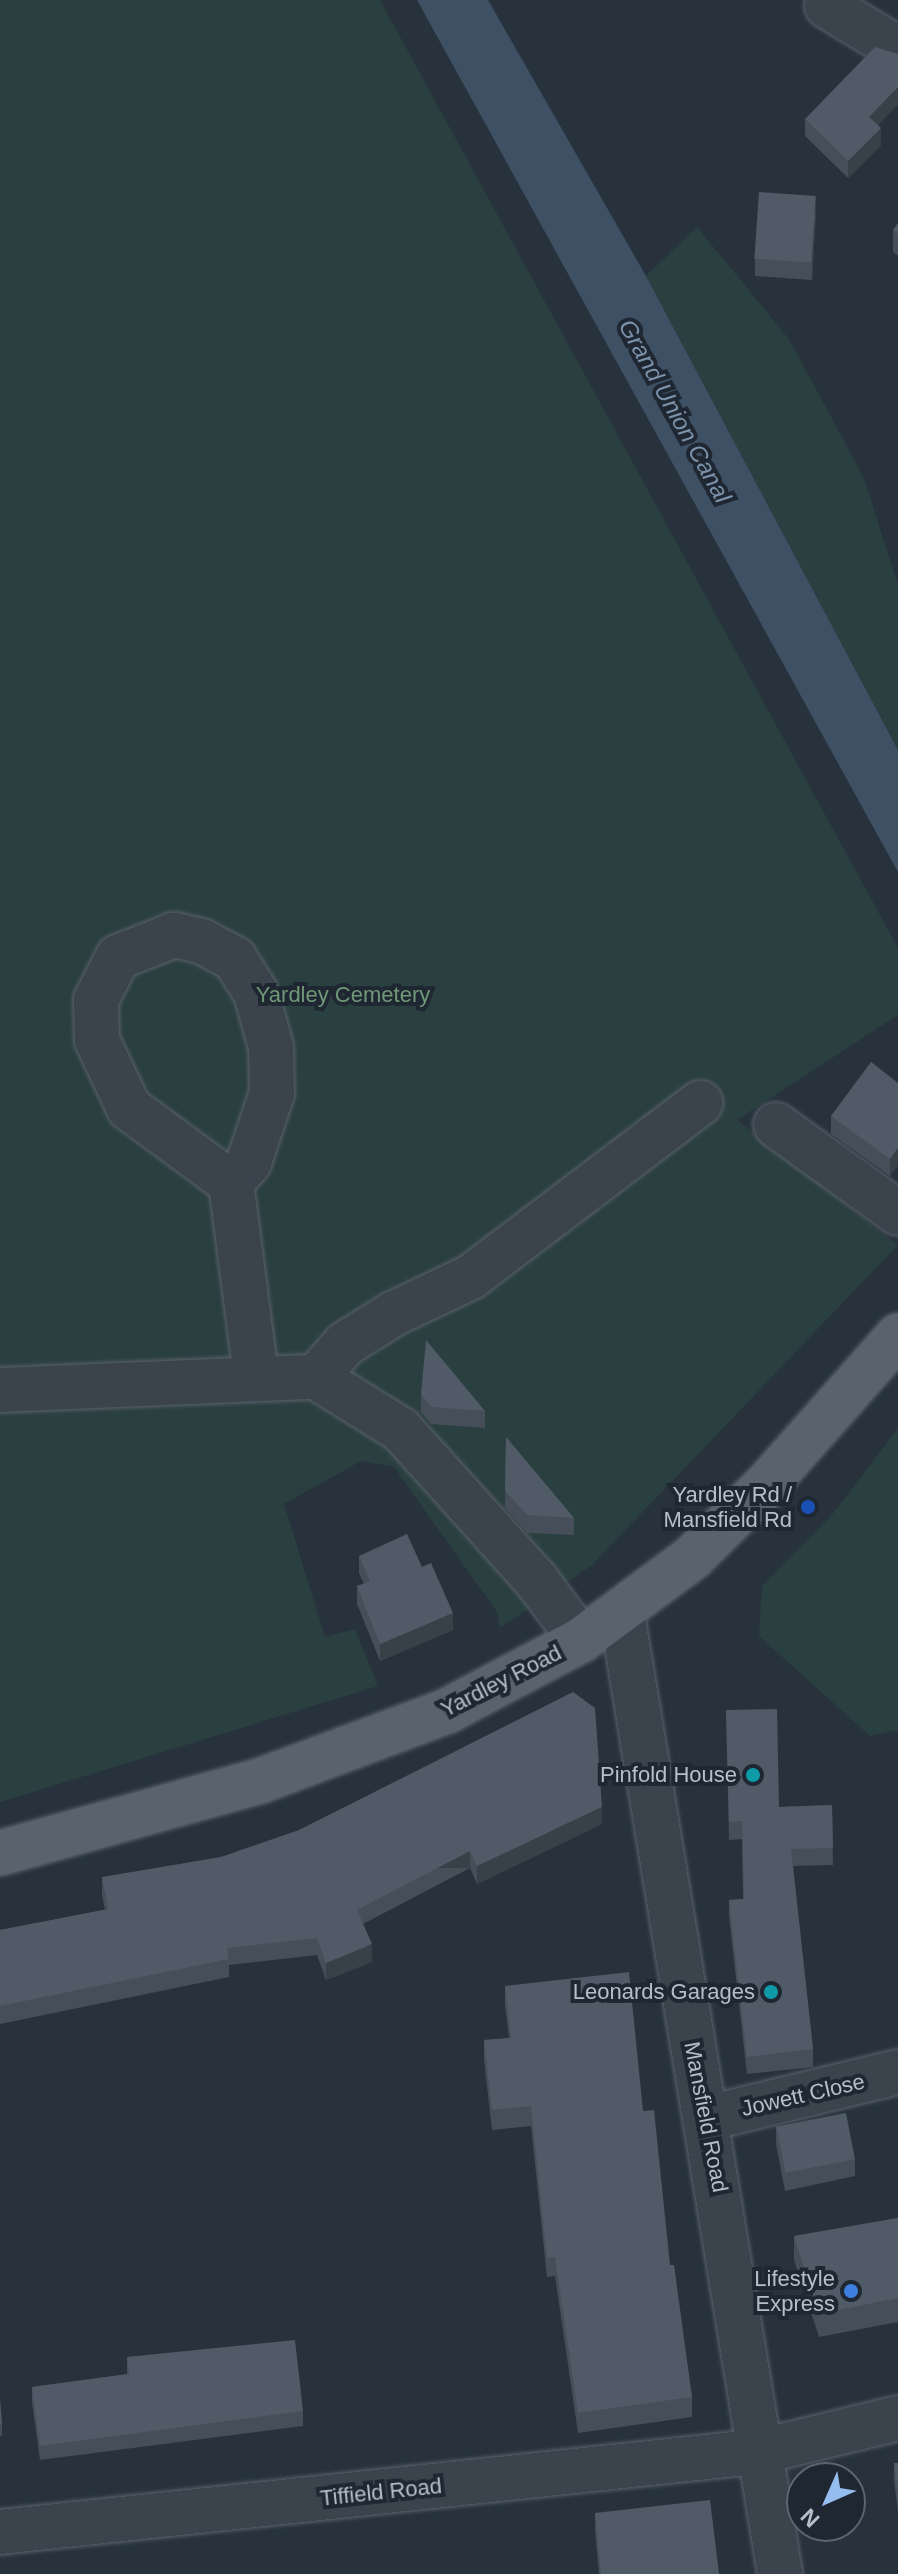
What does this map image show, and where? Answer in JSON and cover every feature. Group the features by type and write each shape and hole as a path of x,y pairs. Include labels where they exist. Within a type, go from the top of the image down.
{"main road":[{"name":"Yardley Road","path":"0,1853 260,1781 447,1711 581,1640 622,1614 693,1557 767,1484 898,1336"}],"street":[{"path":"827,6 898,49"},
{"path":"231,1183 249,1162 272,1093 271,1047 256,993 235,959 201,941 174,935 118,957 96,1000 97,1040 129,1108 231,1183 256,1376"},
{"path":"316,1377 345,1344 471,1277 700,1103"},
{"path":"776,1125 898,1213"},
{"path":"0,1390 256,1376 316,1377 401,1430 536,1580 581,1640"},
{"name":"Mansfield Road","path":"622,1614 675,1961 708,2118 780,2574"},
{"name":"Jowett Close","path":"708,2118 898,2072"},
{"name":"Tiffield Road","path":"0,2532 763,2451 898,2418"}],"green space":[{"name":"Yardley Cemetery","path":"0,0 380,0 898,948 898,1015 737,1120 898,1245 592,1565 500,1628 497,1612 394,1467 361,1461 284,1504 325,1637 355,1629 378,1686 0,1802"},
{"path":"697,227 789,339 864,478 898,585 898,750 646,276"},
{"path":"898,1428 898,1730 870,1736 759,1636 762,1586 831,1516"}],"water":[{"name":"Grand Union Canal","path":"417,0 488,0 646,276 898,750 898,872"}],"building":[{"path":"875,47 898,54 898,87 869,117 881,128 848,161 805,119"},
{"path":"759,192 816,196 811,263 754,259"},
{"path":"871,1062 898,1083 898,1148 890,1159 831,1116"},
{"path":"426,1340 485,1411 431,1407 421,1394"},
{"path":"506,1437 574,1518 527,1515 505,1491"},
{"path":"407,1534 422,1567 431,1563 453,1613 380,1644 357,1586 370,1581 359,1556"},
{"path":"573,1692 595,1708 602,1807 477,1866 470,1851 357,1910 372,1944 326,1963 317,1938 227,1948 229,1959 0,2006 0,1930 108,1909 102,1877 221,1857 299,1830"},
{"path":"777,1709 779,1807 832,1805 833,1848 791,1849 813,2049 747,2057 729,1900 744,1899 742,1821 729,1822 726,1710"},
{"path":"629,1972 643,2111 654,2110 670,2265 674,2265 692,2397 578,2413 555,2257 547,2258 531,2106 492,2110 484,2040 511,2038 505,1986"},
{"path":"846,2113 855,2159 785,2173 776,2127"},
{"name":"Lifestyle Express","path":"898,2218 898,2298 819,2314 794,2236"},
{"path":"295,2340 303,2411 40,2446 32,2387 129,2374 127,2357"},
{"path":"894,2463 898,2463 898,2495"},
{"path":"710,2500 719,2574 601,2574 595,2513"}],"place":[{"name":"Yardley Rd / Mansfield Rd","path":"808,1507"},
{"name":"Pinfold House","path":"753,1775"},
{"name":"Leonards Garages","path":"771,1992"},
{"name":"Lifestyle Express","path":"851,2291"}]}
